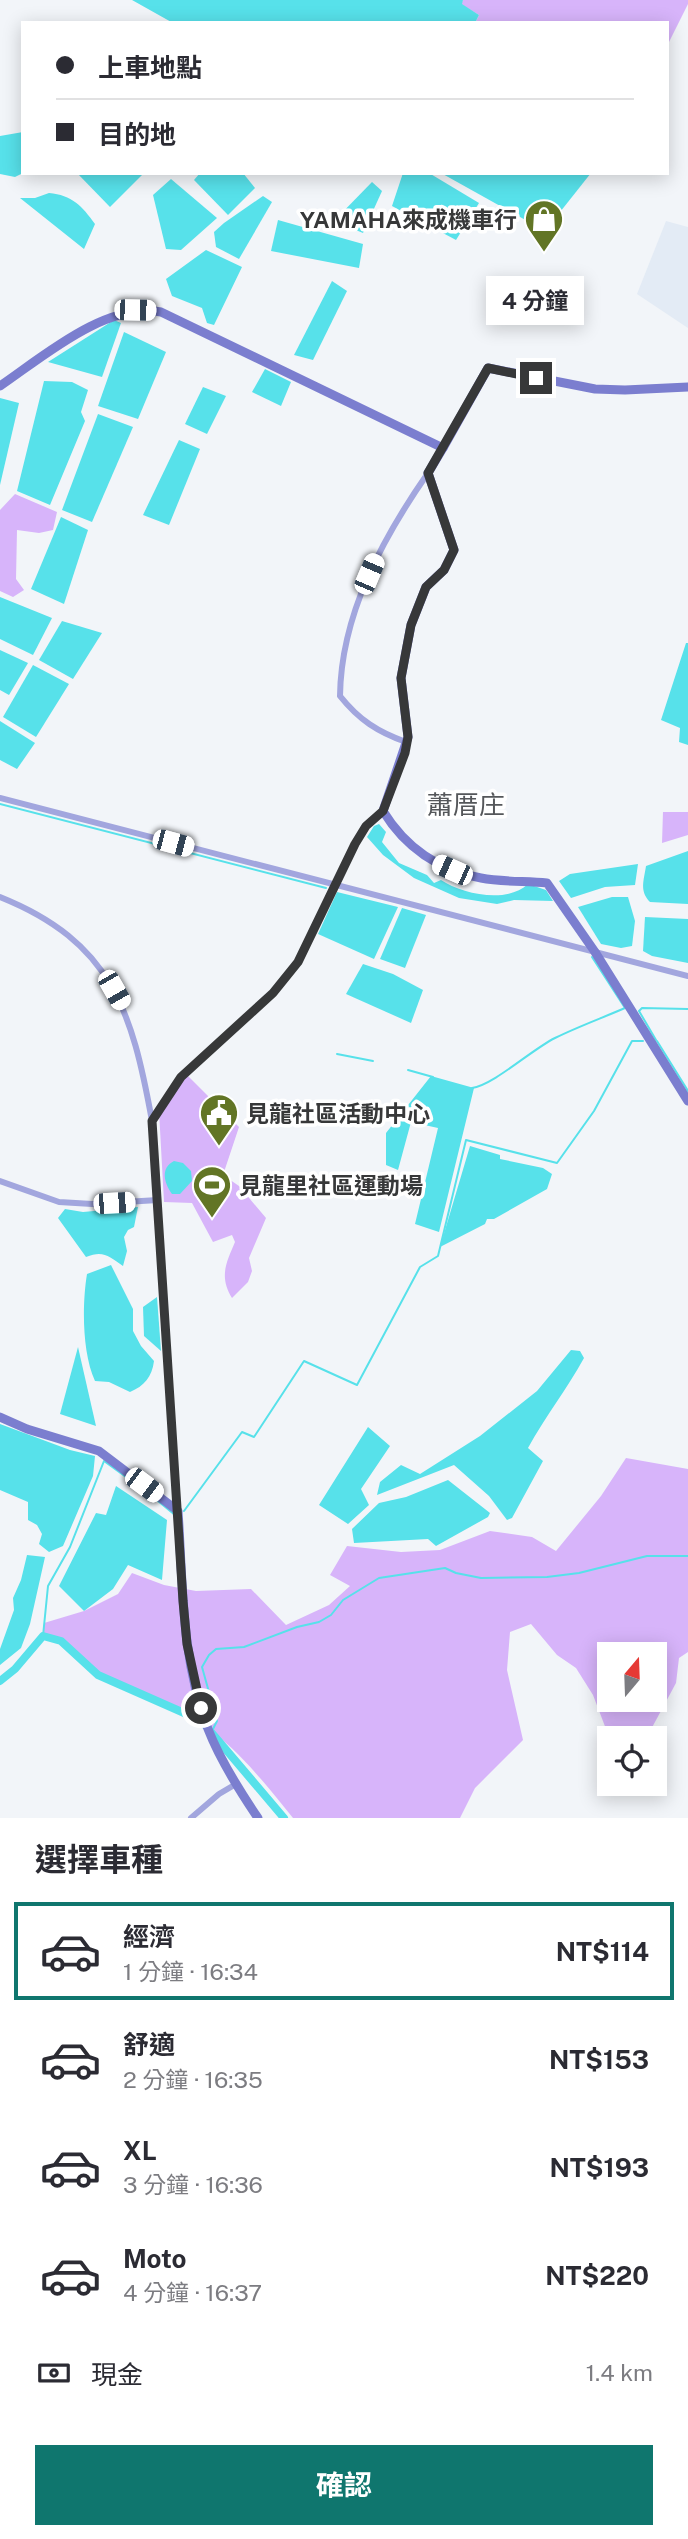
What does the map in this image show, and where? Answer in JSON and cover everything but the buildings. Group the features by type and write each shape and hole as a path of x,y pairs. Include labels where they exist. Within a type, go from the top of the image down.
{"street":[{"path":"0,386 103,321 124,313 149,310 161,312 222,340 443,448"},
{"path":"406,742 383,734 367,724 340,696 345,644 377,556 488,368 595,389 688,387"},
{"path":"152,1121 181,1077 273,993 298,962 334,884 366,826 383,811 405,753 408,737 401,678 411,625 426,587 444,570 454,550 428,473"},
{"path":"0,797 688,976"},
{"path":"383,811 393,826 429,860 481,878 547,883 595,952 688,1101"},
{"path":"0,897 30,909 60,928 85,950 106,975 123,1005 132,1029 152,1121 187,1644 196,1691 208,1729 236,1784 258,1818"},
{"path":"0,1181 60,1202 92,1204 158,1200"},
{"path":"0,1417 27,1429 99,1451 178,1511"},
{"path":"191,1818 219,1794 236,1784"}],"shaded area":[{"path":"463,0 688,0 669,42 669,21 476,21 479,15 461,4"},
{"path":"666,221 688,227 688,328 637,294"},
{"path":"15,494 57,512 53,530 39,533 17,530 16,579 24,590 13,597 0,591 0,510"},
{"path":"663,812 688,812 688,835 662,843"},
{"path":"187,1075 239,1127 223,1175 239,1186 266,1218 249,1258 252,1271 248,1282 232,1298 225,1277 235,1242 232,1235 213,1242 192,1203 164,1202 159,1111"},
{"path":"626,1458 688,1469 688,1652 679,1658 676,1683 667,1700 667,1642 597,1642 597,1705 576,1668 557,1655 531,1624 510,1632 507,1670 523,1740 475,1788 460,1818 293,1818 242,1758 207,1728 170,1706 105,1677 61,1641 43,1636 44,1623 84,1611 118,1594 132,1573 164,1585 196,1591 251,1589 286,1625 329,1605 350,1586 330,1575 347,1546 401,1552 440,1550 490,1531 532,1537 556,1551 601,1496"},
{"path":"600,1712 660,1712 653,1726 605,1726"}],"water":[{"path":"132,0 463,0 462,4 479,15 476,21 169,21"},
{"path":"21,132 21,174 15,177 0,174 0,136"},
{"path":"79,175 142,175 110,207"},
{"path":"198,175 245,175 255,188 228,215 194,180"},
{"path":"402,175 432,175 479,203 456,240 392,206"},
{"path":"445,175 589,175 545,231"},
{"path":"171,179 217,218 181,250 166,249 153,195"},
{"path":"372,182 382,191 363,233 334,221"},
{"path":"49,193 76,202 95,224 84,249 20,198 35,198"},
{"path":"263,196 272,202 239,259 216,247 214,232"},
{"path":"278,220 363,244 359,268 271,251"},
{"path":"206,250 242,267 214,325 207,323 202,308 172,296 166,279"},
{"path":"332,281 347,291 313,360 294,355"},
{"path":"114,320 121,323 102,377 48,362"},
{"path":"124,332 166,352 138,419 98,406"},
{"path":"265,369 291,382 281,406 252,392"},
{"path":"44,381 72,382 88,390 81,412 85,421 50,505 17,491"},
{"path":"203,387 226,396 207,434 185,424"},
{"path":"0,398 19,403 0,485"},
{"path":"98,414 133,427 92,522 62,510"},
{"path":"179,440 200,449 169,525 143,515"},
{"path":"61,517 88,530 64,604 31,589"},
{"path":"0,597 52,618 33,655 0,639"},
{"path":"62,621 102,633 73,679 39,660"},
{"path":"686,643 688,745 679,742 680,728 661,720"},
{"path":"0,650 28,663 9,695 0,690"},
{"path":"33,665 69,684 36,737 3,717"},
{"path":"0,721 35,743 17,769 0,760"},
{"path":"379,824 386,832 382,842 399,863 427,875 434,883 441,880 484,895 508,894 528,884 546,890 553,901 514,900 497,904 459,898 414,878 383,855 367,837 374,826"},
{"path":"688,851 688,904 650,902 643,889 646,866"},
{"path":"638,864 635,885 605,887 571,898 559,881 570,874"},
{"path":"337,892 398,907 374,959 318,934"},
{"path":"612,897 628,897 635,921 632,946 621,948 601,944 578,907"},
{"path":"402,908 426,915 405,968 380,959"},
{"path":"645,917 688,919 688,963 652,956 643,951"},
{"path":"363,964 393,974 423,990 411,1023 346,994"},
{"path":"431,1076 474,1088 439,1232 415,1224 438,1128 411,1122 398,1170 386,1165 386,1133"},
{"path":"470,1146 500,1155 500,1159 543,1168 552,1174 547,1189 494,1219 487,1219 485,1224 440,1247"},
{"path":"174,1161 183,1163 191,1171 192,1181 180,1194 172,1194 165,1181 165,1172"},
{"path":"138,1207 134,1227 128,1230 124,1237 127,1251 123,1266 106,1255 86,1257 58,1218 65,1209 83,1212"},
{"path":"111,1265 133,1309 133,1331 154,1361 146,1380 130,1392 109,1382 95,1381 85,1343 84,1299 87,1274"},
{"path":"157,1297 161,1351 144,1336 143,1307"},
{"path":"78,1347 96,1426 60,1414"},
{"path":"571,1350 580,1351 584,1358 528,1448 543,1461 512,1518 507,1520 489,1496 454,1465 377,1495 380,1482 401,1465 420,1474 480,1436 537,1391"},
{"path":"0,1424 70,1450 95,1456 93,1476 63,1546 49,1552 39,1544 42,1534 37,1525 28,1520 28,1502 0,1490"},
{"path":"368,1427 390,1446 361,1489 369,1505 348,1524 319,1505"},
{"path":"448,1480 490,1513 488,1517 436,1546 428,1539 354,1543 352,1529 379,1503 406,1497"},
{"path":"116,1486 167,1520 162,1580 128,1565 113,1589 84,1611 59,1586 96,1513 106,1515"},
{"path":"27,1555 45,1557 30,1624 21,1648 0,1665 0,1649 14,1610 13,1598"}],"waterway":[{"path":"0,804 326,888"},
{"path":"472,1088 502,1074 545,1043 625,1008 592,957"},
{"path":"656,1040 639,1011 642,1008 688,1009"},
{"path":"184,1511 242,1432 254,1437 304,1361 357,1385 420,1267 438,1256 466,1140 557,1163 594,1111 632,1041 643,1041"},
{"path":"657,1041 688,1091"},
{"path":"337,1054 373,1061"},
{"path":"408,1070 433,1077"},
{"path":"43,1636 48,1586 70,1547 104,1461 126,1477"},
{"path":"158,1501 175,1515"},
{"path":"212,1731 217,1721 202,1667 209,1655 216,1649 244,1647 297,1627 319,1622 331,1615 343,1600 379,1578 445,1568 481,1578 547,1577 579,1573 647,1556 688,1556"},
{"path":"0,1681 15,1669 43,1636 61,1641 98,1675 200,1720 206,1726"},
{"path":"211,1732 284,1818"}],"place":[{"name":"YAMAHA來成機車行","path":"544,253"},
{"name":"見龍社區活動中心","path":"219,1147"},
{"name":"見龍里社區運動場","path":"212,1219"}],"district":[{"name":"蕭厝庄","path":"466,804"}],"route":[{"path":"201,1708 187,1644 183,1601 152,1121 181,1077 273,993 298,962 355,844 366,826 383,811 405,753 408,737 401,678 411,625 426,587 444,570 454,550 428,473 488,368 536,378"}]}
